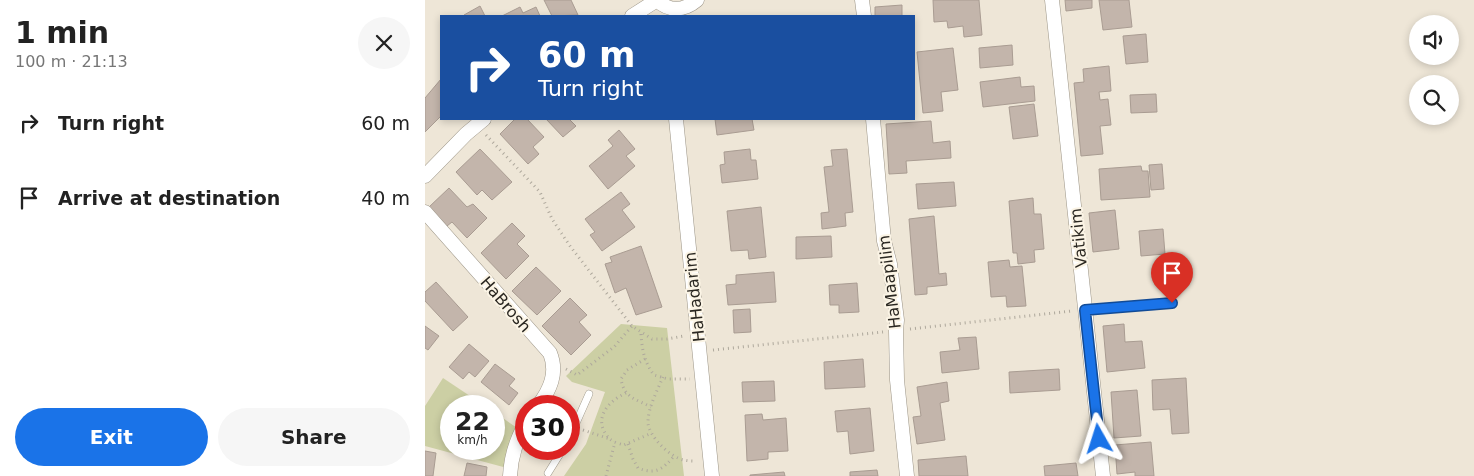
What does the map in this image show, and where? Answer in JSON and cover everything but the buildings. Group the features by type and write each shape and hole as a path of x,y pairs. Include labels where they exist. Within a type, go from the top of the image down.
{"street":[{"path":"634,15 658,5 682,12 697,0"},
{"path":"862,0 864,15"},
{"name":"Vatikim","path":"1052,0 1103,476"},
{"name":"HaHadarim","path":"676,120 712,476"},
{"name":"HaMaapilim","path":"873,120 884,241 890,264 897,320 897,380 907,476"},
{"path":"425,176 480,122"},
{"name":"HaBrosh","path":"425,212 549,354 553,361"},
{"path":"547,395 554,370 553,361"},
{"path":"510,476 511,455 515,446"}],"lane":[{"path":"1085,310 1172,303"},
{"path":"580,414 589,394"},
{"path":"548,473 556,460"}],"path":[{"path":"480,122 540,192 552,219 570,246 632,326 641,333 659,339 697,334"},
{"path":"553,361 577,375 614,347 632,326"},
{"path":"641,333 642,349 647,366 654,375 663,378 702,379"},
{"path":"645,358 627,370 621,379 623,389 631,397 651,406"},
{"path":"663,378 651,406 648,423 652,434 667,451 683,460 711,461"},
{"path":"610,440 602,426 603,414 614,399 627,393"},
{"path":"580,429 624,445 652,434"},
{"path":"606,476 615,442"},
{"path":"628,444 638,468 646,471 655,471 664,467 675,456"}],"green space":[{"path":"621,324 667,328 684,476 564,476 575,460 580,460 580,453 586,444 605,392 572,382 566,376"},
{"path":"443,378 468,395 440,395 440,450 425,446 425,406"},
{"path":"505,420 515,426 515,450 507,468 477,460 505,460"}],"route":[{"path":"1099,439 1085,310 1172,303"}]}
